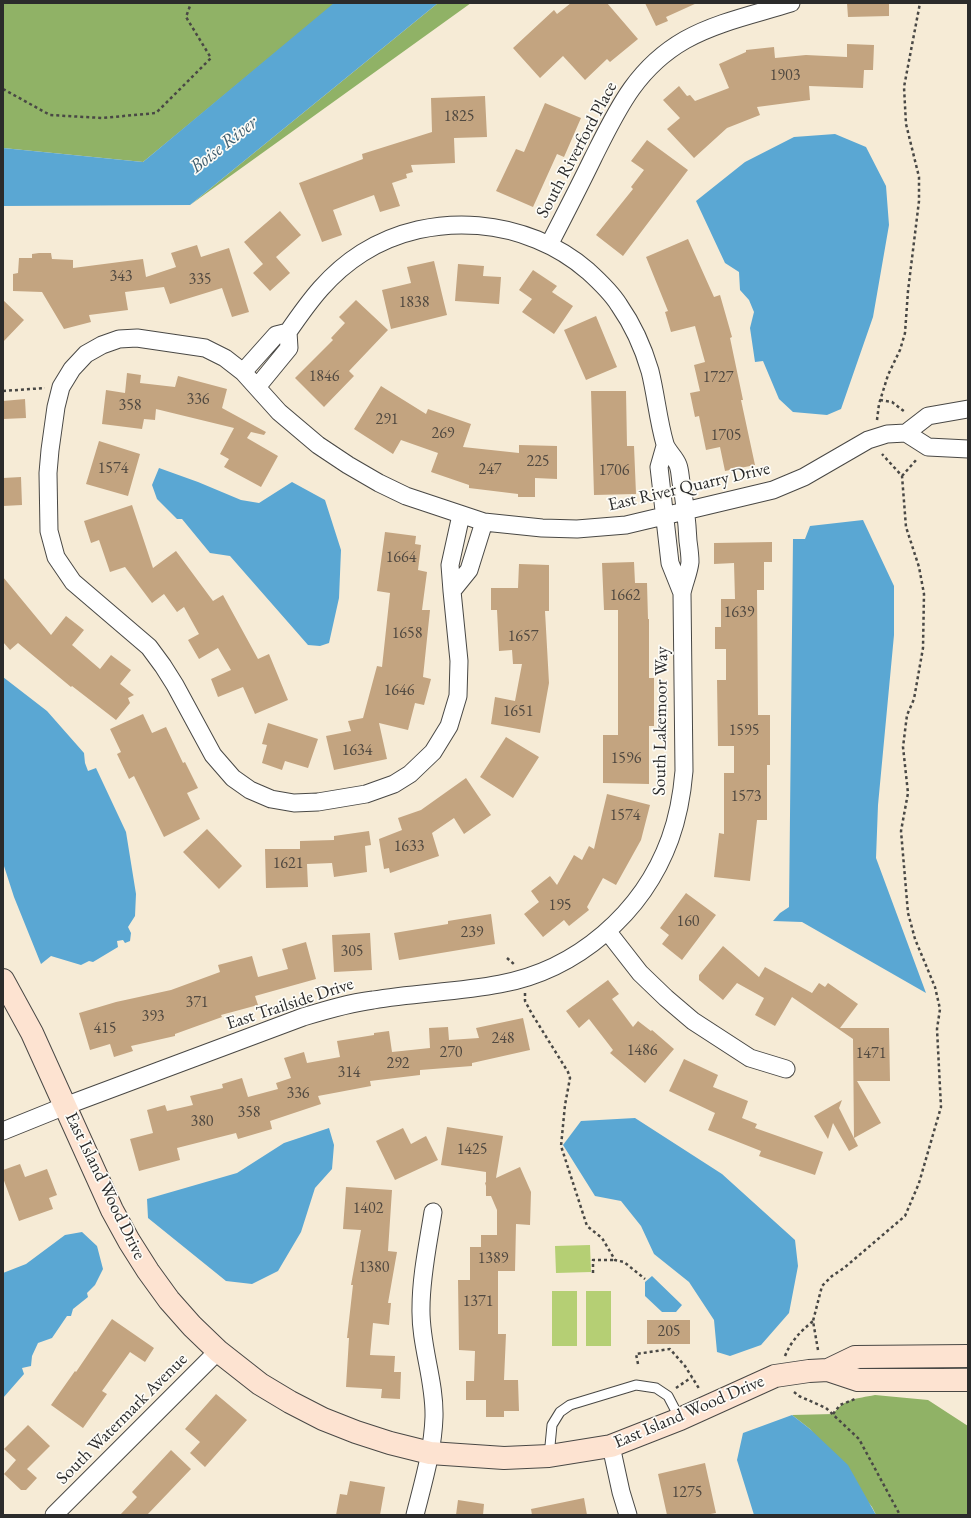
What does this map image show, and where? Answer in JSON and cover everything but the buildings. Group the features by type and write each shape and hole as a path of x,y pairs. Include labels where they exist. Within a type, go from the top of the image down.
{"street":[{"name":"South Riverford Place","path":"550,245 618,109 632,87 648,68 671,49 714,27 791,3"},
{"name":"South Lakemoor Way","path":"243,372 276,335 288,332 315,293 341,268 363,252 379,244 411,231 435,226 465,224 494,227 521,233 550,245 578,263 598,280 618,303 634,329 644,350 665,446 678,464 687,511 690,562 682,593 684,771 682,794 676,820 670,840 656,869"},
{"path":"257,387 289,348 288,332"},
{"name":"East River Quarry Drive","path":"462,515 450,565 459,662 458,696 449,726 433,752 410,774 394,784 366,794 318,802 294,803 271,799 250,790 233,778 213,755 175,685 154,654 73,582 56,557 49,531 48,473 56,407 61,387 72,369 86,354 102,345 119,339 137,338 205,348 226,358 243,372 279,412 301,431 348,466 379,483 406,496 484,522 542,528 577,529 626,525 773,490 804,477 850,449 868,440 887,434 906,433"},
{"path":"968,409 928,416 906,433 928,447 968,449"},
{"name":"South Lakemoor Way","path":"665,446 659,467 664,516 670,564 682,593"},
{"path":"452,591 468,570 484,522"},
{"name":"East Trailside Drive","path":"3,1131 65,1106 303,1017 337,1007 372,1000 500,984 539,973 566,960 608,932 634,903 656,869"},
{"path":"608,932 640,973 693,1021 750,1058 786,1069"},
{"name":"East Island Wood Drive","path":"3,980 32,1033 112,1210 129,1241 169,1300 192,1326 218,1351 260,1384 323,1419 390,1443 430,1453 504,1458 550,1456 611,1446 680,1419 774,1376 809,1370 828,1370 858,1380 968,1380"},
{"path":"415,1515 430,1453 434,1416 431,1380 420,1310 421,1292 433,1212"},
{"name":"South Watermark Avenue","path":"54,1515 218,1351"},
{"name":"East Island Wood Drive","path":"828,1370 855,1357 968,1356"},
{"path":"611,1446 621,1492 628,1515"}],"lane":[{"path":"550,1456 552,1425 560,1412 570,1405 636,1385 656,1388 668,1396 680,1419"}],"path":[{"path":"3,89 50,115 102,118 156,113 211,58 186,17 191,3"},
{"path":"877,420 880,400 888,375 906,333 908,291 919,201 919,176 906,124 904,87 920,3"},
{"path":"3,391 49,388"},
{"path":"880,400 892,402 906,412"},
{"path":"818,1350 813,1321 822,1286 905,1216 919,1183 941,1107 937,1029 940,1009 935,987 915,939 908,913 901,832 908,793 903,747 907,715 914,699 923,648 924,594 919,566 906,528 902,476 882,454"},
{"path":"902,476 917,459"},
{"path":"524,992 525,1001 532,1014 568,1072 570,1078 564,1112 561,1146 587,1226 602,1238 615,1260"},
{"path":"593,1273 593,1260 615,1260 624,1262 645,1279"},
{"path":"784,1358 799,1332 813,1321"},
{"path":"638,1364 636,1354 670,1349 685,1366 697,1387 704,1394"},
{"path":"676,1388 692,1377"},
{"path":"794,1392 799,1396 826,1408 859,1439 900,1515"},
{"path":"833,1414 840,1405 852,1399 860,1398"}],"green space":[{"path":"3,3 336,3 143,162 3,148"},
{"path":"438,3 471,3 190,205"},
{"path":"590,1245 591,1272 556,1273 555,1246"},
{"path":"552,1291 577,1291 577,1346 552,1346"},
{"path":"586,1291 611,1291 611,1346 586,1346"},
{"path":"875,1395 928,1400 968,1426 968,1515 876,1515 872,1507 810,1429 792,1415 833,1414 842,1405 851,1400"}],"water":[{"name":"Boise River","path":"334,3 438,3 190,205 3,206 3,148 143,162"},
{"path":"835,134 866,147 886,186 889,225 873,317 841,409 827,415 793,412 779,399 763,361 755,362 750,328 754,312 749,300 740,290 739,272 725,263 696,201 745,162 794,137"},
{"path":"159,468 241,500 259,503 292,482 325,500 341,550 339,598 329,643 320,646 308,645 230,556 210,553 182,519 177,519 157,499 152,485"},
{"path":"863,520 894,586 894,635 878,805 876,858 926,993 802,922 773,921 780,913 789,907 793,539 805,539 810,526"},
{"path":"3,677 47,711 84,753 88,771 96,768 126,832 136,894 135,916 128,927 131,933 130,941 125,943 123,940 117,941 118,947 93,962 89,961 81,965 51,956 41,964 14,897 3,863"},
{"path":"635,1118 722,1174 795,1240 798,1266 789,1313 761,1345 730,1356 717,1352 714,1320 689,1282 654,1254 641,1226 621,1201 595,1196 563,1145 581,1121"},
{"path":"329,1128 334,1145 332,1169 315,1188 301,1232 278,1271 252,1284 226,1281 148,1218 147,1199 237,1173 284,1143"},
{"path":"82,1232 97,1246 103,1269 95,1285 87,1293 88,1297 73,1309 71,1316 67,1316 52,1338 38,1343 32,1356 31,1366 22,1368 24,1374 3,1398 3,1273 26,1264 65,1235"},
{"path":"652,1276 682,1305 676,1312 662,1312 645,1296 645,1282"},
{"path":"792,1415 810,1429 848,1465 876,1515 754,1515 737,1460 743,1433"}]}
